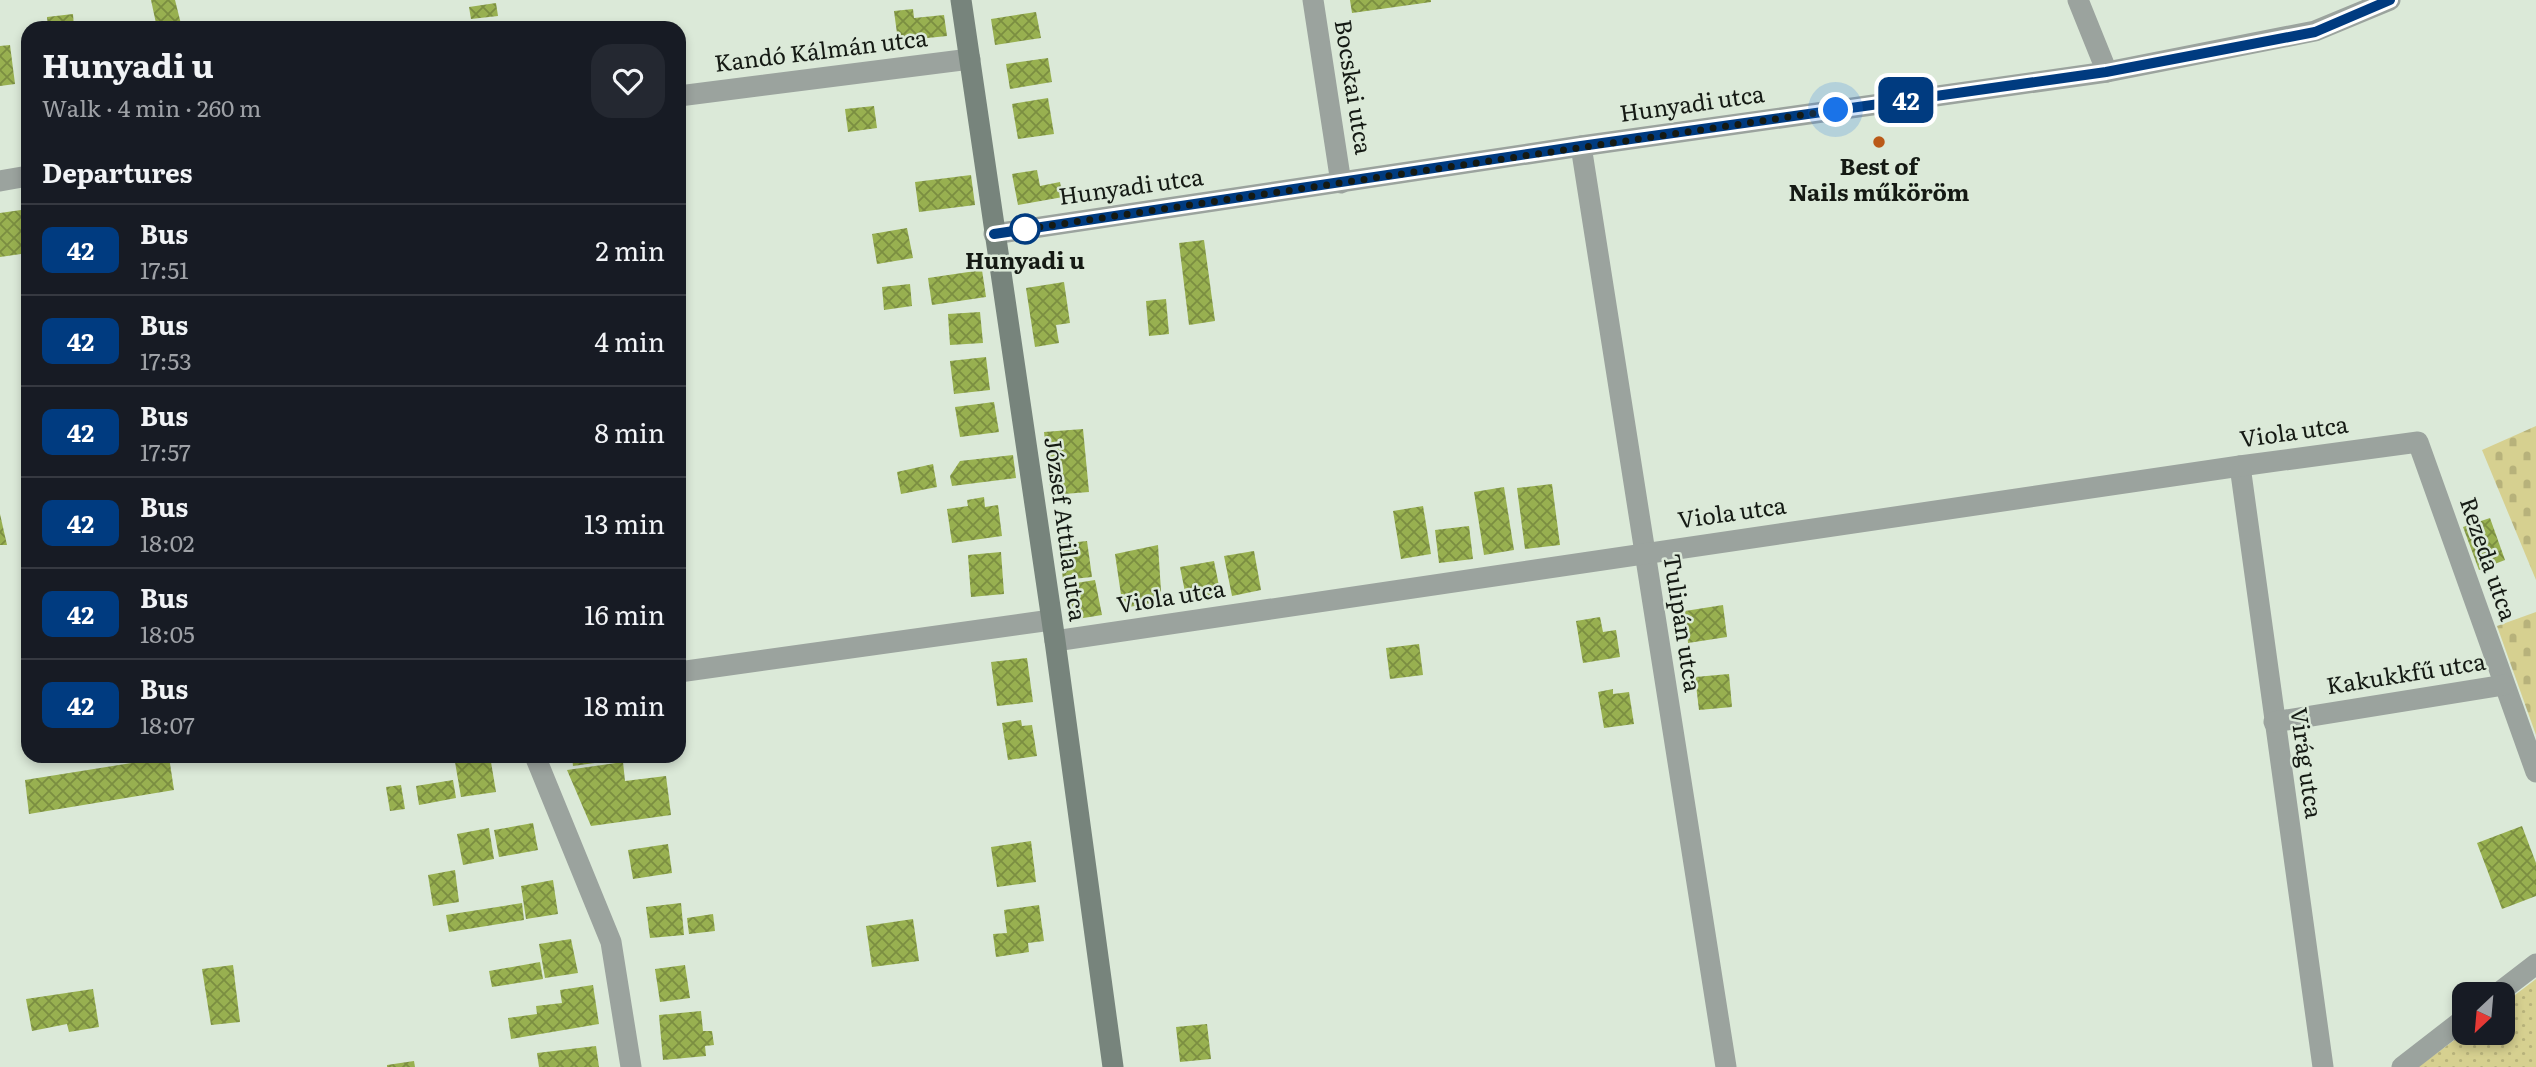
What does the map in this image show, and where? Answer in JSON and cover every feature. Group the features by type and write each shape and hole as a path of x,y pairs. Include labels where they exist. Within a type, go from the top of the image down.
{"street":[{"name":"József Attila utca","path":"961,0 1113,1067"},
{"name":"Bocskai utca","path":"1313,0 1341,183"},
{"path":"2078,0 2106,72"},
{"name":"Hunyadi utca","path":"994,234 1581,146 2106,72 2315,32 2390,0"},
{"name":"Kandó Kálmán utca","path":"686,95 970,59"},
{"name":"Tulipán utca","path":"1581,146 1726,1067"},
{"path":"0,181 21,177"},
{"name":"Viola utca","path":"686,671 1053,631 1644,553 2418,442"},
{"name":"Rezeda utca","path":"2418,442 2536,772"},
{"name":"Virág utca","path":"2240,466 2323,1067"},
{"name":"Kakukkfű utca","path":"2274,722 2504,685"},
{"path":"538,763 611,943 631,1067"},
{"path":"2513,982 2536,964"},
{"path":"2402,1067 2452,1028"}],"green space":[{"path":"2536,426 2536,580 2482,450"},
{"path":"2536,612 2536,735 2497,626"},
{"path":"2536,979 2536,1067 2418,1067 2452,1042 2452,1045 2515,1045 2515,995"}],"building":[{"path":"151,0 175,0 180,21 156,21"},
{"path":"1350,0 1431,0 1431,2 1352,13"},
{"path":"496,3 498,16 471,19 469,7"},
{"path":"913,9 914,18 944,15 947,36 898,41 894,11"},
{"path":"1036,12 1041,38 995,45 991,19"},
{"path":"73,14 74,21 47,21 47,17"},
{"path":"10,45 15,84 0,86 0,46"},
{"path":"1048,58 1052,82 1010,89 1006,64"},
{"path":"1048,98 1054,134 1018,139 1012,104"},
{"path":"874,106 877,128 848,132 845,109"},
{"path":"1037,170 1040,186 1060,182 1063,197 1018,205 1012,174"},
{"path":"971,175 975,205 919,212 915,182"},
{"path":"21,210 21,254 0,257 0,213"},
{"path":"907,228 913,258 877,264 872,234"},
{"path":"1204,240 1215,321 1189,325 1179,243"},
{"path":"982,270 986,297 932,305 928,278"},
{"path":"1064,282 1070,323 1056,325 1059,343 1035,347 1026,288"},
{"path":"910,284 912,306 884,310 882,287"},
{"path":"1166,299 1169,334 1149,336 1146,301"},
{"path":"980,312 983,343 950,345 948,314"},
{"path":"986,357 990,390 954,394 950,361"},
{"path":"994,402 999,432 960,437 955,407"},
{"path":"1083,429 1089,492 1051,495 1044,432"},
{"path":"1013,455 1016,478 952,486 950,476 960,461"},
{"path":"933,464 937,487 901,494 897,472"},
{"path":"1552,484 1560,545 1525,549 1517,488"},
{"path":"1504,487 1514,550 1484,555 1474,492"},
{"path":"984,497 985,507 998,505 1002,536 952,543 947,509 968,506 967,500"},
{"path":"1423,506 1431,554 1401,559 1393,511"},
{"path":"0,514 7,545 0,545"},
{"path":"2490,518 2505,560 2479,570 2463,527"},
{"path":"1469,526 1473,559 1439,563 1435,530"},
{"path":"1087,541 1092,577 1063,580 1059,544"},
{"path":"1158,545 1161,591 1152,603 1123,608 1115,554"},
{"path":"1254,551 1261,590 1232,596 1224,556"},
{"path":"1001,552 1004,594 971,597 968,555"},
{"path":"1214,561 1221,596 1187,602 1180,567"},
{"path":"1095,580 1102,615 1071,620 1064,585"},
{"path":"1723,605 1727,637 1688,643 1685,611"},
{"path":"1600,617 1603,632 1616,630 1620,657 1583,663 1576,621"},
{"path":"1419,644 1423,675 1390,679 1386,648"},
{"path":"1027,658 1033,702 997,706 991,662"},
{"path":"1729,674 1732,707 1699,710 1695,677"},
{"path":"1613,689 1613,694 1629,692 1634,724 1604,728 1598,692"},
{"path":"1021,720 1022,726 1032,725 1037,756 1008,760 1002,723"},
{"path":"131,763 170,763 174,790 29,814 25,780"},
{"path":"455,763 491,763 496,792 461,797"},
{"path":"573,763 595,763 573,766"},
{"path":"623,763 625,781 666,776 671,815 591,826 567,770"},
{"path":"453,780 456,798 419,805 416,786"},
{"path":"401,785 405,809 390,811 386,787"},
{"path":"533,823 538,850 499,857 494,830"},
{"path":"2522,826 2536,863 2536,896 2502,909 2477,843"},
{"path":"489,828 494,859 463,865 457,834"},
{"path":"1031,841 1036,882 997,887 991,847"},
{"path":"668,844 672,873 633,879 628,850"},
{"path":"455,870 459,902 433,906 428,875"},
{"path":"553,880 558,914 526,919 521,886"},
{"path":"522,903 524,920 449,932 446,915"},
{"path":"681,903 684,935 650,938 646,907"},
{"path":"1039,905 1044,941 1028,943 1029,952 996,957 993,934 1007,933 1004,910"},
{"path":"713,914 715,931 689,934 687,918"},
{"path":"913,919 919,961 872,967 866,926"},
{"path":"571,939 578,973 545,978 539,944"},
{"path":"540,962 543,979 492,987 489,971"},
{"path":"233,965 240,1022 211,1025 202,969"},
{"path":"685,965 690,998 660,1002 655,969"},
{"path":"593,985 599,1024 511,1039 508,1018 537,1014 536,1006 562,1003 560,990"},
{"path":"93,989 99,1027 69,1032 67,1024 32,1031 26,999"},
{"path":"701,1011 703,1031 712,1031 714,1045 705,1046 706,1056 663,1060 659,1015"},
{"path":"1207,1024 1211,1059 1180,1062 1176,1027"},
{"path":"596,1046 599,1067 539,1067 537,1053"},
{"path":"414,1061 415,1067 387,1067 387,1065"}],"bus line":[{"name":"42","path":"994,234 1581,146 2106,72 2315,32 2390,0"}],"place":[{"name":"Best of Nails műköröm","path":"1879,142"},
{"name":"Hunyadi u","path":"1025,229"}],"route":[{"path":"1025,229 1020,230 1836,110"}]}
